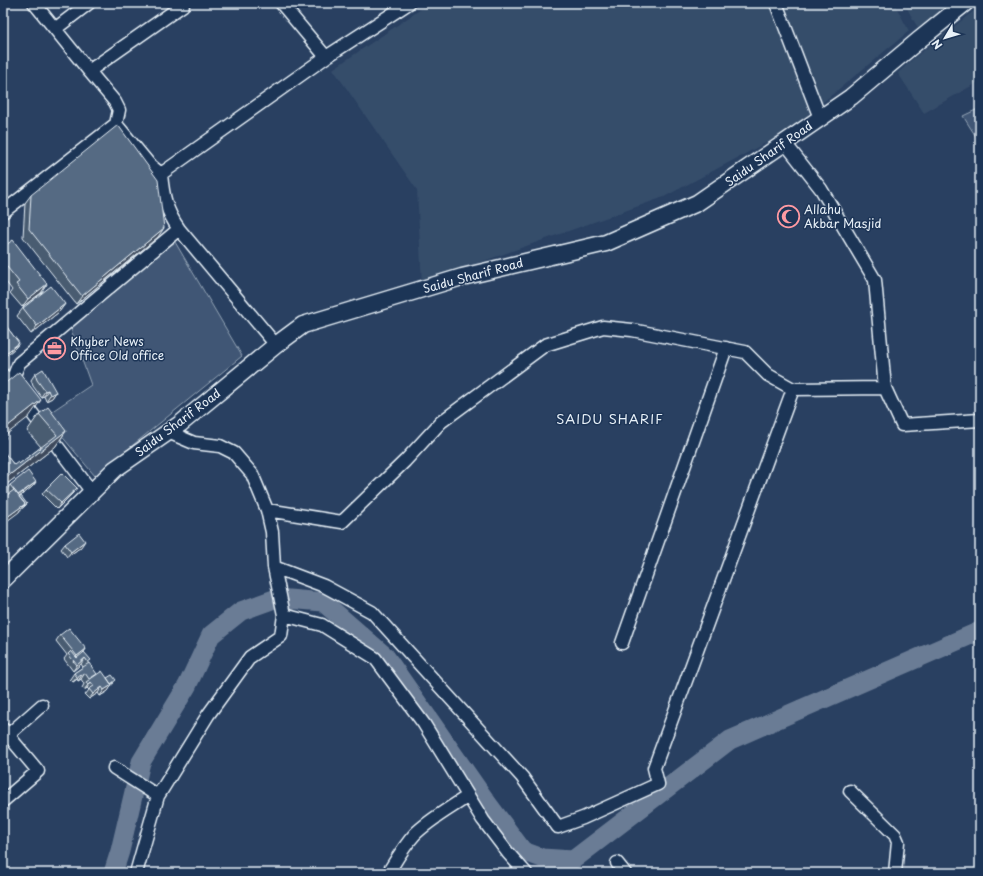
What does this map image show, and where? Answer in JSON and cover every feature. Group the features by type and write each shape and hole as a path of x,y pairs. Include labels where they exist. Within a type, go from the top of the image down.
{"main road":[{"name":"Saidu Sharif Road","path":"3,580 115,469 180,424 276,345 303,325 462,277 606,242 697,203 851,97 965,3"}],"street":[{"path":"3,212 116,124 119,110 115,102 34,3"},
{"path":"55,29 89,3"},
{"path":"281,3 326,57"},
{"path":"776,3 820,118"},
{"path":"89,71 183,5"},
{"path":"161,174 326,57 404,5"},
{"path":"116,124 149,164 161,174 162,189 170,217 276,345"},
{"path":"785,143 821,189 875,280 885,388 902,425 980,420"},
{"path":"92,492 7,380 19,363 179,229"},
{"path":"267,510 342,522 405,461 441,422 545,345 603,327 632,330 745,352 768,375 793,389 885,388"},
{"path":"622,643 726,348"},
{"path":"274,567 324,586 372,612 522,777 558,827 583,818 658,784 654,768 793,389"},
{"path":"136,873 158,796 208,715 250,658 281,636 284,615 274,567 272,532 267,510 252,474 234,453 220,446 194,443 168,432"},
{"path":"284,615 322,625 375,658 424,724 487,825 508,853 526,873"},
{"path":"3,800 38,771 6,732 42,705"},
{"path":"114,768 158,796"},
{"path":"850,792 895,835 898,842 895,873"},
{"path":"394,870 399,854 415,834 468,796"},
{"path":"617,863 625,873"}],"shaded area":[{"path":"430,3 894,3 909,31 788,131 664,197 422,283 417,190 333,69"},
{"path":"904,3 955,3 918,28"},
{"path":"980,6 980,81 924,113 898,73 913,59"},
{"path":"980,108 980,143 963,116"},
{"path":"175,242 242,356 95,476 45,416 91,385 68,321"}],"building":[{"path":"118,125 158,180 164,228 82,296 29,229 31,195"},
{"path":"13,240 47,284 28,299 16,284 19,282 3,262 3,247"},
{"path":"51,286 65,304 37,326 23,308"},
{"path":"3,322 19,343 6,353 3,349"},
{"path":"43,369 56,392 50,395 48,390 45,391 37,380 35,374"},
{"path":"19,372 41,400 3,430 3,385"},
{"path":"48,407 66,431 3,480 3,451 14,465 18,462 19,464 57,435 39,414"},
{"path":"3,434 6,438 3,441"},
{"path":"28,471 36,482 18,495 10,485"},
{"path":"62,473 77,488 61,503 46,489"},
{"path":"14,490 25,504 3,520 3,498"},
{"path":"21,496 27,504 22,507 25,504 19,497"},
{"path":"79,533 85,541 71,552 65,544"},
{"path":"69,628 86,649 77,656 60,635"},
{"path":"71,651 77,658 84,652 91,660 88,662 85,658 77,665 68,654"},
{"path":"89,663 97,674 89,679 85,673 77,677 74,673"},
{"path":"102,671 112,685 104,690 102,687 93,694 89,689 94,686 91,682 88,685 86,682"},
{"path":"112,675 116,680 111,684 107,678"}],"waterway":[{"path":"113,873 120,851 141,762 187,686 211,635 241,611 277,598 323,602 385,656 488,804 523,851 542,858 573,860 730,740 980,631"}],"place":[{"name":"Allahu Akbar Masjid","path":"789,217"},
{"name":"Khyber News Office Old office","path":"55,349"}],"district":[{"name":"SAIDU SHARIF","path":"610,419"}]}
